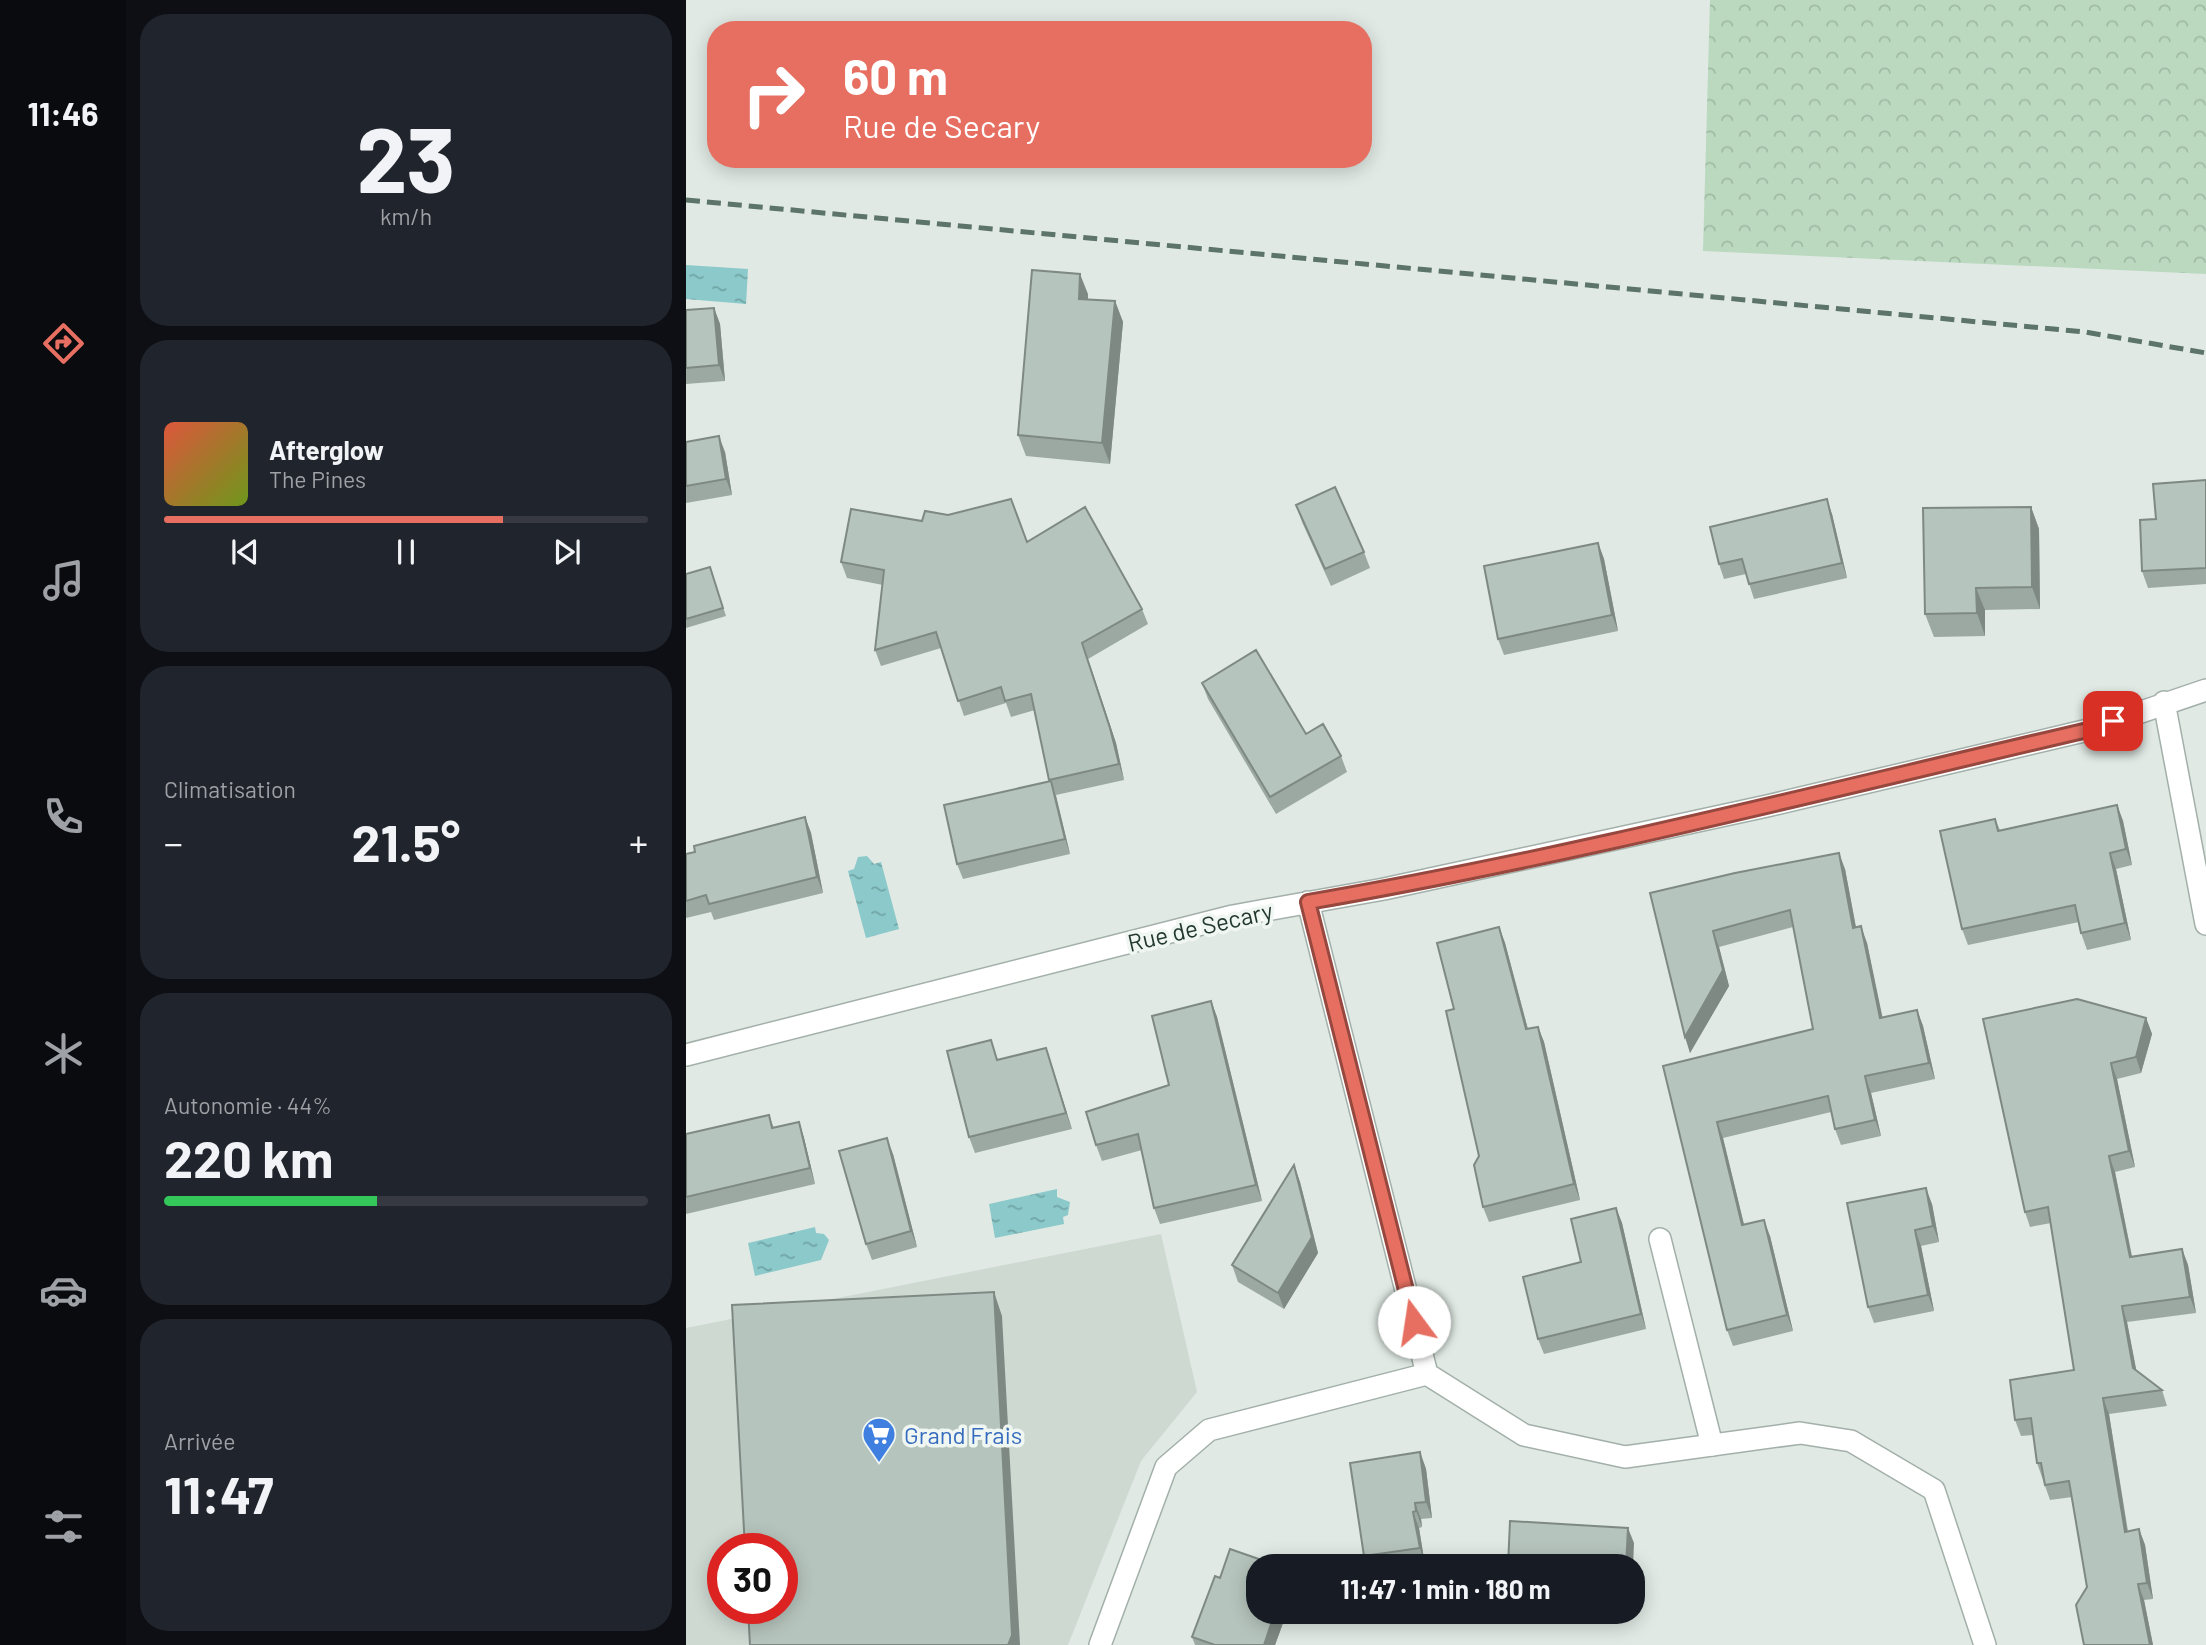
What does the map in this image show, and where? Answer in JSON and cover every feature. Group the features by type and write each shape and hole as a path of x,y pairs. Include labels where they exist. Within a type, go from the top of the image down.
{"street":[{"name":"Rue de Secary","path":"686,1055 1233,916 1384,889 1767,806 2088,730 2164,702 2206,690"},
{"path":"2164,702 2206,924"},
{"path":"1308,902 1427,1374 1524,1435 1625,1457 1800,1433 1851,1441 1934,1490 1984,1645"},
{"path":"1660,1239 1712,1445"},
{"path":"1100,1645 1166,1467 1209,1430 1427,1374"}],"shaded area":[{"path":"1161,1234 1197,1392 1141,1461 1068,1645 686,1645 686,1328"}],"green space":[{"path":"1710,0 2206,0 2206,274 1703,251"}],"water":[{"path":"686,265 748,269 746,304 686,299"},
{"path":"867,856 874,864 881,862 899,929 866,938 848,871 854,869 858,857"},
{"path":"1057,1189 1057,1197 1070,1202 1068,1215 1063,1217 1064,1224 995,1238 989,1204"},
{"path":"815,1227 816,1233 824,1234 829,1240 821,1260 755,1276 748,1243"}],"building":[{"path":"1032,270 1080,274 1079,299 1115,301 1102,443 1018,435"},
{"path":"714,308 719,365 686,368 686,310"},
{"path":"719,436 726,479 686,486 686,442"},
{"path":"2206,480 2206,568 2142,571 2140,520 2156,519 2153,484"},
{"path":"1335,487 1364,552 1325,569 1296,505"},
{"path":"1011,499 1027,542 1085,507 1142,609 1082,643 1119,764 1049,780 1031,694 1005,701 1001,687 958,701 936,632 875,650 884,570 841,562 851,509 922,521 925,511 948,515"},
{"path":"1827,499 1842,563 1749,584 1742,559 1719,564 1710,527"},
{"path":"2031,507 2032,587 1976,588 1977,613 1925,614 1923,508"},
{"path":"1598,543 1612,615 1498,639 1484,566"},
{"path":"710,567 723,608 686,619 686,574"},
{"path":"1256,650 1306,734 1323,724 1341,756 1270,797 1202,683"},
{"path":"1051,781 1065,839 957,864 944,805"},
{"path":"2117,805 2126,849 2110,853 2125,923 2081,933 2075,905 1962,929 1940,831 1995,819 1998,831"},
{"path":"805,817 817,877 709,904 706,895 686,901 686,854 695,852 694,846"},
{"path":"1839,853 1853,928 1861,926 1880,1018 1917,1010 1929,1063 1865,1076 1875,1120 1835,1129 1828,1096 1717,1122 1742,1225 1764,1220 1787,1315 1727,1330 1663,1066 1813,1029 1790,910 1713,931 1723,970 1685,1037 1650,893"},
{"path":"1499,927 1526,1029 1538,1027 1574,1184 1483,1207 1474,1165 1479,1156 1446,1011 1454,1009 1437,943"},
{"path":"2077,999 2146,1018 2136,1057 2111,1063 2129,1151 2109,1156 2130,1257 2182,1249 2190,1297 2122,1306 2133,1368 2162,1390 2103,1398 2125,1532 2139,1529 2147,1583 2138,1584 2150,1645 2084,1645 2076,1605 2087,1587 2069,1481 2045,1485 2041,1463 2037,1463 2031,1418 2015,1420 2010,1380 2074,1370 2048,1207 2025,1212 1983,1019"},
{"path":"1211,1001 1256,1185 1154,1208 1138,1134 1096,1145 1086,1112 1169,1085 1152,1016"},
{"path":"991,1040 997,1060 1046,1048 1066,1113 969,1137 947,1051"},
{"path":"769,1115 772,1128 799,1122 810,1168 686,1197 686,1134"},
{"path":"887,1138 911,1231 866,1244 839,1151"},
{"path":"1294,1165 1312,1237 1278,1293 1232,1265"},
{"path":"1926,1188 1933,1226 1915,1230 1928,1295 1868,1307 1847,1203"},
{"path":"1616,1208 1641,1314 1538,1339 1523,1277 1581,1262 1571,1219"},
{"name":"Grand Frais","path":"994,1292 1012,1635 1008,1645 750,1645 749,1624 798,1624 798,1533 744,1533 732,1305"},
{"path":"1420,1452 1426,1502 1415,1503 1416,1511 1413,1512 1420,1548 1364,1554 1350,1463"},
{"path":"1510,1521 1628,1528 1627,1554 1509,1554"},
{"path":"1230,1549 1246,1555 1246,1624 1271,1624 1264,1645 1215,1645 1192,1637 1215,1576 1220,1578"}],"railway":[{"path":"686,200 2085,332 2206,353"}],"place":[{"name":"Grand Frais","path":"879,1464"}],"route":[{"path":"1414,1322 1308,902 1384,889 1767,806 2088,730 2113,721"}]}
